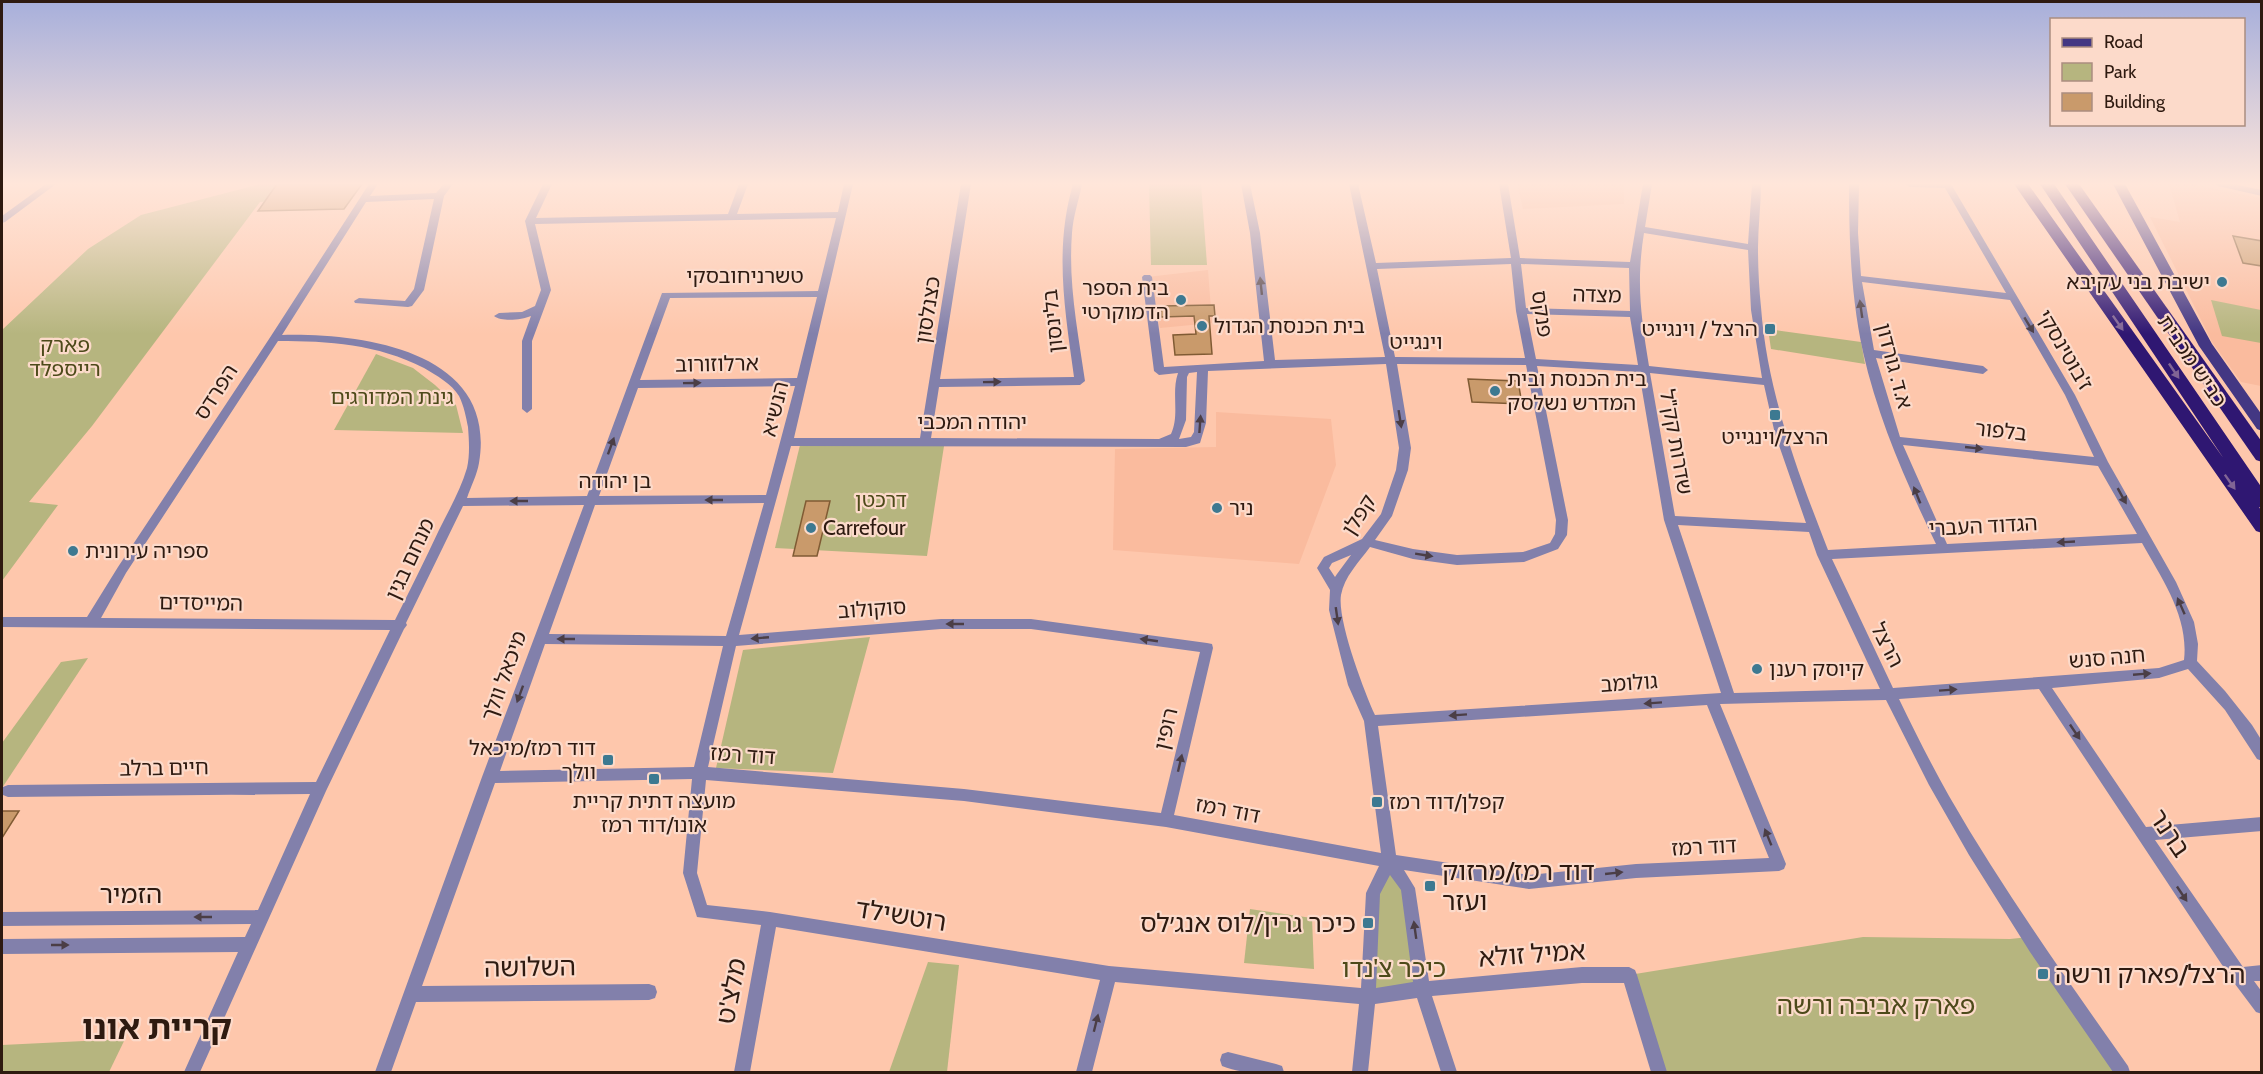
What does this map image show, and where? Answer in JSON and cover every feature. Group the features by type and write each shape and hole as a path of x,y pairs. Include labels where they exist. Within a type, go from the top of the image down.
{"highway":[{"path":"2056,234 2262,526"},
{"name":"כביש מכבית","path":"2081,234 2262,502"},
{"name":"כביש מכבית","path":"2107,234 2262,456"}],"main road":[{"path":"2146,234 2206,346 2262,426"}],"street":[{"name":"הפרדס","path":"92,621 122,570 342,234"},
{"path":"359,300 408,304 419,290 431,234"},
{"path":"527,409 527,341 546,290 533,234"},
{"name":"הנשיא","path":"731,641 772,500 837,234"},
{"name":"כצנלסון","path":"925,442 958,234"},
{"name":"בלינסון","path":"934,383 1080,381 1068,293 1066,234"},
{"path":"1255,234 1270,365"},
{"name":"קפלן","path":"1365,234 1391,361 1405,448 1396,491 1386,516 1347,565 1336,589 1335,610 1338,629 1355,685 1371,721 1389,861"},
{"name":"פנקס","path":"1367,542 1413,554 1457,560 1524,557 1554,546 1561,535 1562,520 1530,363 1511,234"},
{"name":"שדרות קק\"ל","path":"1638,234 1634,265 1635,314 1671,520 1729,698"},
{"path":"1670,234 1753,248"},
{"name":"הרצל","path":"1754,234 1758,318 1767,382 1812,528 1823,555 1890,694 1959,826 2029,937 2122,1072"},
{"name":"א.ד. גורדון","path":"1853,234 1856,278 1868,353 1895,440 1921,504 1943,547"},
{"name":"ז'בוטינסקי","path":"1976,234 2070,395 2102,462 2145,538"},
{"path":"1372,266 1516,261 1634,265"},
{"name":"וינגייט","path":"1147,277 1159,371 1203,367 1391,361 1530,363 1644,369 1767,382"},
{"path":"1856,278 2012,297"},
{"name":"טשרניחובסקי","path":"666,295 823,294"},
{"name":"מיכאל וולך","path":"383,1072 666,295"},
{"path":"499,316 524,315 539,308"},
{"name":"מצדה","path":"1521,311 1635,314"},
{"name":"מנחם בגין","path":"192,1072 320,789 459,502 474,460 475,433 460,391 433,369 394,350 327,338 275,338"},
{"path":"1868,353 1983,370"},
{"name":"יהודה המכבי","path":"787,442 1186,443 1196,440 1201,431 1200,380 1203,367"},
{"path":"1157,442 1175,437 1179,430 1182,416 1181,376 1185,369"},
{"name":"ארלוזורוב","path":"633,384 802,382"},
{"name":"בלפור","path":"1895,440 2102,462"},
{"name":"בן יהודה","path":"459,502 772,500"},
{"path":"1671,520 1812,528"},
{"path":"2145,538 2170,582 2188,622 2192,644 2190,663 2218,690 2240,717 2262,755"},
{"name":"הגדוד העברי","path":"1823,555 2145,538"},
{"path":"1336,589 1323,568 1328,560 1367,542"},
{"name":"המייסדים","path":"2,622 401,625"},
{"name":"סוקולוב","path":"540,639 731,641 941,624 1031,624 1207,648"},
{"name":"רוטשילד","path":"731,641 700,773 690,873 702,912 770,919 1108,974 1368,997"},
{"name":"רופין","path":"1166,820 1207,648"},
{"name":"חנה סנש","path":"1890,694 2159,673 2190,663"},
{"name":"ברנר","path":"2042,683 2238,975 2262,1006"},
{"name":"גולומב","path":"1371,721 1729,698 1890,694"},
{"name":"דוד רמז","path":"489,777 700,773 964,795 1166,820 1389,861 1528,882 1636,871 1779,864 1711,699"},
{"name":"חיים ברלב","path":"8,791 320,789"},
{"path":"2143,834 2262,824"},
{"path":"1360,1072 1368,997 1373,893 1389,861 1408,888 1422,988 1449,1072"},
{"name":"הזמיר","path":"2,919 261,917"},
{"name":"מלצ'ט","path":"742,1072 770,919"},
{"path":"2,946 249,944"},
{"path":"2238,975 2262,973"},
{"path":"1084,1072 1108,974"},
{"name":"אמיל זולא","path":"1368,997 1422,988 1582,975 1629,975 1659,1072"},
{"name":"השלושה","path":"412,994 649,992"},
{"path":"1228,1059 1276,1072"}],"shaded area":[{"name":"ישיבת בני עקיבא","path":"2158,234 2261,234 2261,386 2241,382 2212,342"},
{"name":"בית הספר הדמוקרטי","path":"1208,270 1212,323 1160,328 1147,277"},
{"name":"ניר","path":"1216,412 1331,419 1336,465 1299,564 1113,550 1115,449 1216,447"}],"green space":[{"name":"פארק רייספלד","path":"111,234 236,234 92,426 29,502 58,505 2,581 2,330 88,249"},
{"path":"1150,234 1205,234 1207,265 1151,265"},
{"path":"2211,300 2261,310 2261,343 2222,336"},
{"path":"1768,329 1861,342 1865,364 1771,349"},
{"name":"גינת המדורגים","path":"376,354 413,368 435,385 456,405 463,433 334,430"},
{"name":"דרכטן","path":"800,445 944,446 927,556 775,548"},
{"path":"870,637 833,773 716,768 743,650"},
{"path":"88,658 2,788 2,743 61,662"},
{"name":"כיכר צ'נדו","path":"1389,861 1403,879 1422,989 1368,997 1373,893"},
{"path":"1250,909 1312,918 1314,969 1244,963"},
{"name":"פארק אביבה ורשה","path":"1863,937 2010,939 2029,937 2122,1072 1659,1072 1629,975"},
{"path":"928,962 959,965 947,1072 889,1072"},
{"path":"125,1039 109,1072 2,1072 2,1045"}],"building":[{"path":"2233,236 2262,241 2262,266 2243,263"},
{"name":"בית הכנסת הגדול","path":"1214,305 1215,316 1209,316 1212,354 1175,355 1173,335 1196,334 1194,316 1161,317 1161,306"},
{"name":"בית הכנסת ובית המדרש נשלסק","path":"1468,379 1518,381 1522,404 1472,402"},
{"name":"Carrefour","path":"806,501 830,501 817,556 793,556"},
{"path":"2,811 19,811 2,838"}],"place":[{"name":"ישיבת בני עקיבא","path":"2222,282"},
{"name":"בית הספר הדמוקרטי","path":"1181,300"},
{"name":"בית הכנסת הגדול","path":"1202,326"},
{"name":"הרצל / וינגייט","path":"1770,329"},
{"name":"בית הכנסת ובית המדרש נשלסק","path":"1495,391"},
{"name":"הרצל/וינגייט","path":"1775,415"},
{"name":"ניר","path":"1217,508"},
{"name":"Carrefour","path":"811,528"},
{"name":"ספריה עירונית","path":"73,551"},
{"name":"קיוסק רענן","path":"1757,669"},
{"name":"דוד רמז/מיכאל וולך","path":"608,760"},
{"name":"מועצה דתית קריית אונו/דוד רמז","path":"654,779"},
{"name":"קפלן/דוד רמז","path":"1377,802"},
{"name":"דוד רמז/מרזוק ועזר","path":"1430,886"},
{"name":"כיכר גרין/לוס אנג׳לס","path":"1368,923"},
{"name":"הרצל/פארק ורשה","path":"2043,974"}],"district":[{"name":"קריית אונו","path":"157,1027"}]}
